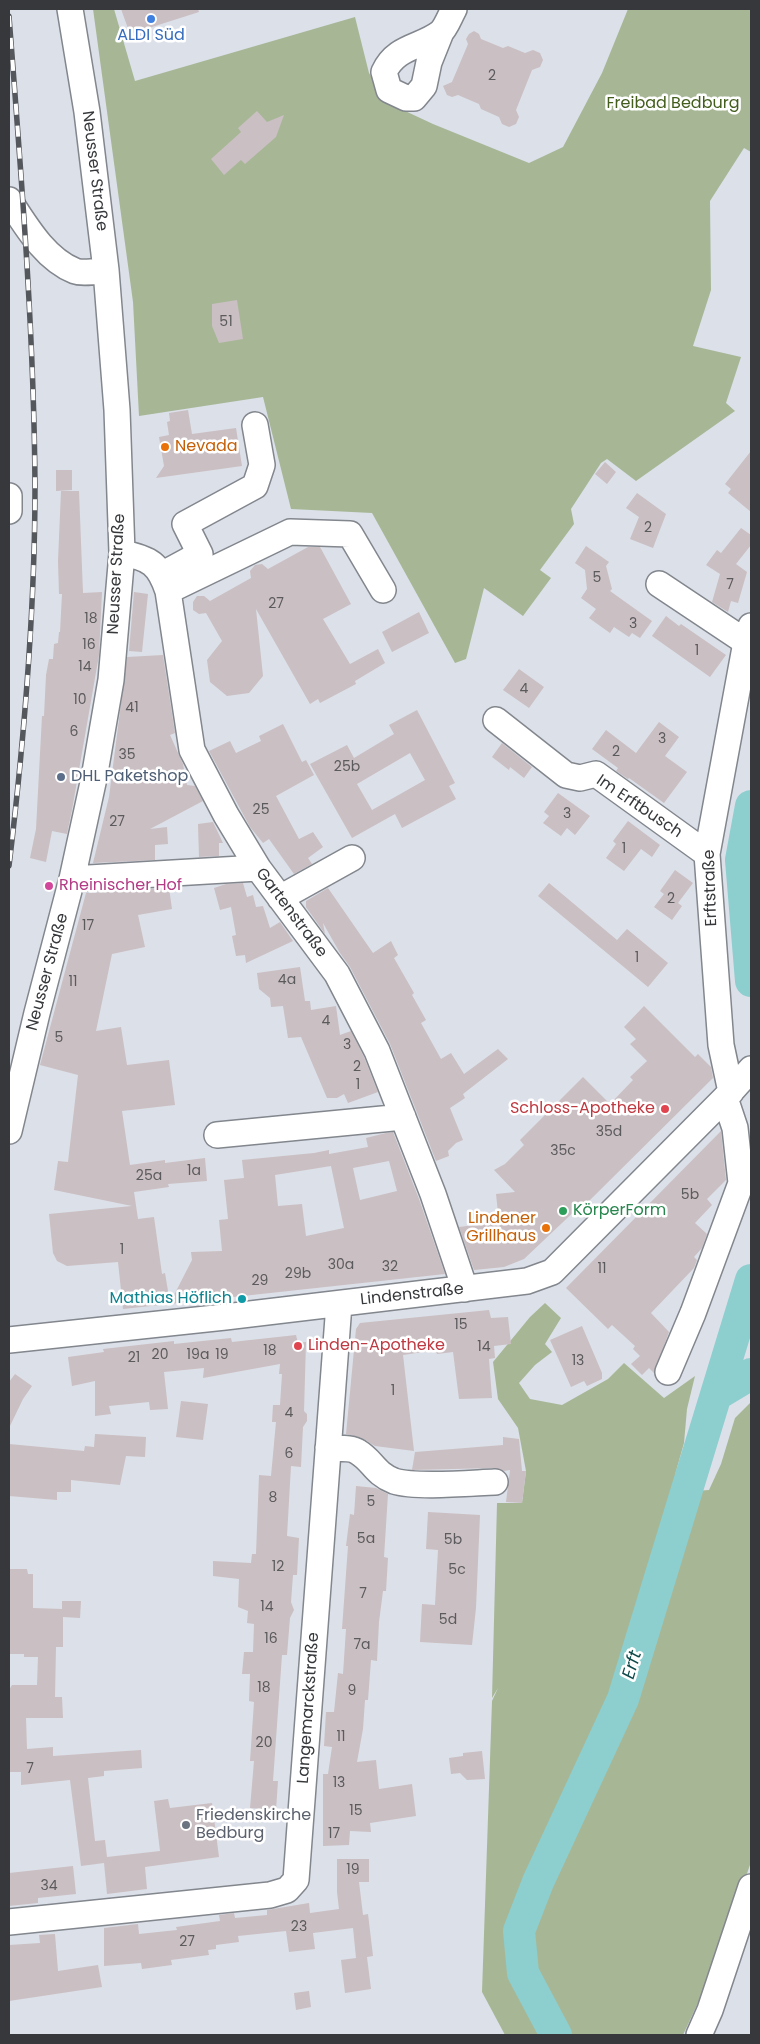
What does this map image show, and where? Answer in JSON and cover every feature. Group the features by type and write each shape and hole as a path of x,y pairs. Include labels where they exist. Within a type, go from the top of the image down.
{"street":[{"name":"Neusser Straße","path":"9,1131 36,1013 72,879 94,778 111,680 122,553 118,419 106,270 87,112 70,9"},
{"path":"441,32 454,9"},
{"path":"9,200 33,235 51,255 76,271 106,270"},
{"path":"165,583 200,554 185,524 255,486 262,466 255,425"},
{"path":"9,496 9,511"},
{"path":"165,583 290,532 350,534 383,590"},
{"path":"122,553 141,556 157,567 165,583"},
{"name":"Gartenstraße","path":"165,583 192,750 226,815 258,868 337,974 378,1051 433,1194 465,1289"},
{"path":"659,584 749,634"},
{"name":"Erftstraße","path":"668,1372 693,1313 741,1183 735,1128 736,1086 721,1045 707,854 749,634"},
{"name":"Im Erftbusch","path":"496,720 566,775 580,778 596,774 707,854"},
{"path":"280,898 352,858"},
{"path":"72,879 258,868"},
{"name":"Lindenstraße","path":"9,1340 339,1304 527,1281 552,1272 736,1086"},
{"path":"217,1135 403,1117"},
{"name":"Langemarckstraße","path":"9,1922 270,1895 287,1890 296,1880 339,1304"},
{"path":"328,1448 354,1450 360,1453 378,1472 396,1481 419,1484 495,1482"},
{"path":"699,2035 710,2010 751,1887"}],"green space":[{"name":"Freibad Bedburg","path":"93,9 114,9 135,81 355,17 369,73 388,103 433,124 529,163 563,147 602,73 628,9 751,9 751,152 744,148 710,201 711,290 693,346 741,357 726,403 735,411 636,481 607,459 601,463 571,509 574,524 540,570 551,578 523,616 484,588 466,659 455,663 372,513 291,509 263,397 139,416 133,302"},
{"path":"545,1303 561,1318 545,1344 552,1352 535,1365 519,1383 530,1399 562,1405 608,1379 624,1363 664,1398 695,1376 687,1409 684,1443 675,1475 677,1499 695,1491 709,1490 721,1464 735,1418 751,1402 751,1862 714,1968 683,2035 505,2035 482,1992 492,1701 498,1688 492,1698 497,1503 522,1503 526,1471 518,1428 498,1399 493,1362 530,1317"}],"building":[{"name":"ALDI Süd","path":"121,9 198,9 199,12 130,34"},
{"path":"474,31 479,34 481,39 503,48 508,46 525,53 533,50 540,53 543,60 540,67 532,70 516,110 519,117 516,124 509,127 502,124 499,117 481,109 479,104 458,95 452,97 447,95 443,86 452,82 468,44 466,39"},
{"path":"257,111 267,122 284,115 276,137 245,164 241,160 224,175 211,159 241,132 238,128"},
{"path":"237,300 243,339 219,343 212,326 212,304"},
{"path":"188,410 192,434 236,428 242,466 156,478 164,466 159,437 169,435 167,422 170,421 169,413"},
{"path":"751,451 751,512 728,493 731,489 725,484"},
{"path":"605,462 616,472 607,484 595,474"},
{"path":"56,470 72,470 72,490 56,491"},
{"path":"61,491 79,491 83,593 102,592 99,655 72,810 67,834 52,831 46,862 30,858 36,829 46,675 49,659 53,659 54,644 58,643 60,632 62,594 59,594 58,561"},
{"path":"637,493 666,514 653,548 630,539 639,517 626,508"},
{"path":"741,528 751,535 751,545 736,564 747,572 738,603 731,601 728,612 712,602 720,574 706,565 717,550 721,553"},
{"path":"586,546 609,562 606,566 612,589 610,591 652,621 640,638 632,633 629,637 614,627 610,633 589,618 596,609 581,598 587,589 585,570 575,563"},
{"path":"308,547 320,547 351,604 323,619 350,664 378,649 385,663 355,681 356,684 320,703 318,699 310,704 256,609 263,676 249,693 227,696 210,682 207,660 222,641 206,613 199,614 193,610 193,602 197,596 204,596 210,601 251,578 250,571 255,565 262,564 268,569"},
{"path":"134,592 148,594 142,652 129,651"},
{"path":"419,612 429,633 392,652 382,632"},
{"path":"666,616 726,655 710,677 652,636"},
{"path":"163,655 175,733 170,735 183,764 187,785 195,786 203,801 150,829 167,827 168,844 155,845 155,860 93,863 109,797 127,657"},
{"path":"519,669 544,687 529,708 503,690"},
{"path":"417,710 455,783 449,786 456,799 402,828 395,814 352,838 310,764 347,745 354,758 394,734 389,725","holes":["410,753 425,780 372,810 357,784"]},
{"path":"659,722 679,737 665,756 687,772 664,803 616,771 618,768 592,749 606,730 636,753"},
{"path":"283,724 302,762 306,760 314,775 276,796 299,839 313,832 323,847 308,858 312,864 294,874 269,839 263,843 250,827 209,751 230,741 236,753 261,741 259,736"},
{"path":"502,743 532,767 524,778 510,767 509,770 492,757"},
{"path":"558,793 590,816 575,835 567,828 561,836 543,823 549,816 544,812"},
{"path":"628,821 660,845 652,857 641,849 624,871 606,858 616,844 613,841"},
{"path":"213,822 223,843 219,843 219,856 199,857 198,824"},
{"path":"675,870 693,883 678,903 682,906 672,920 654,907 664,894 660,891"},
{"path":"243,883 247,897 253,895 256,907 263,906 270,928 280,922 293,941 246,963 245,955 236,956 232,936 236,935 231,907 220,910 214,888 226,884"},
{"path":"549,883 617,940 627,929 668,963 648,987 538,896"},
{"path":"169,888 172,909 138,915 145,947 112,954 96,1031 121,1027 127,1065 169,1060 175,1105 122,1111 130,1165 165,1160 165,1163 205,1158 207,1181 168,1184 169,1187 134,1192 138,1219 154,1217 162,1274 165,1273 170,1303 192,1260 191,1252 222,1251 219,1220 228,1219 224,1180 244,1178 242,1160 329,1150 329,1154 368,1147 366,1138 393,1132 445,1274 123,1309 118,1262 67,1266 57,1261 53,1253 49,1214 132,1206 54,1190 58,1161 68,1162 78,1075 40,1065 86,893","holes":["389,1161 397,1191 360,1200 353,1168","331,1166 344,1228 306,1236 302,1204 278,1206 275,1175"]},
{"path":"328,888 373,953 391,941 398,955 394,958 414,993 412,995 426,1020 421,1023 441,1059 451,1053 464,1074 498,1049 508,1059 463,1094 465,1098 450,1108 463,1140 456,1143 448,1151 449,1156 436,1161 390,1044 350,967 323,923 325,934 306,907 306,901"},
{"path":"300,967 305,1001 310,1001 311,1010 336,1006 340,1035 351,1031 378,1092 348,1103 344,1094 337,1098 327,1098 301,1037 288,1038 283,1006 271,1007 270,998 259,989 257,973"},
{"path":"644,1006 695,1057 698,1054 711,1067 713,1078 589,1201 581,1205 524,1259 504,1267 474,1270 459,1227 499,1222 496,1194 515,1192 494,1170 505,1164 524,1145 520,1140 583,1077 610,1104 633,1080 630,1077 647,1061 630,1044 636,1039 624,1027"},
{"path":"721,1131 726,1180 707,1199 712,1205 695,1223 707,1234 702,1248 694,1257 697,1260 694,1268 651,1313 669,1332 654,1373 649,1368 642,1375 631,1364 640,1356 633,1349 635,1346 612,1325 608,1329 566,1288"},
{"path":"489,1310 491,1318 508,1317 511,1344 494,1346 495,1358 489,1359 492,1398 459,1399 453,1352 437,1354 436,1350 403,1355 414,1451 375,1446 362,1438 346,1434 356,1329 360,1323"},
{"path":"582,1326 602,1373 602,1379 587,1386 584,1381 571,1387 550,1340"},
{"path":"296,1335 298,1343 306,1342 304,1411 307,1414 307,1421 303,1427 301,1467 291,1466 287,1536 299,1538 297,1575 293,1575 291,1602 294,1610 290,1618 287,1655 282,1655 273,1781 278,1781 276,1810 250,1808 254,1761 250,1761 254,1702 249,1701 250,1674 242,1674 244,1652 253,1652 254,1624 247,1623 248,1611 238,1607 239,1579 213,1576 213,1561 251,1563 252,1554 256,1554 259,1475 271,1476 276,1422 272,1422 273,1405 280,1405 282,1374 279,1374 280,1364 203,1378 204,1368 164,1372 168,1409 150,1410 149,1402 109,1406 111,1414 95,1416 95,1381 72,1386 68,1357 104,1352 103,1349 174,1341 174,1344 231,1338 232,1342"},
{"path":"15,1374 32,1386 23,1399 9,1428 9,1382"},
{"path":"181,1401 208,1404 203,1440 176,1437"},
{"path":"95,1434 146,1437 145,1457 126,1456 120,1485 71,1480 71,1492 57,1492 57,1500 9,1496 9,1444 84,1451 85,1446 94,1447"},
{"path":"503,1437 519,1439 522,1471 526,1471 522,1503 506,1502 510,1470 504,1471 494,1468 412,1470 415,1452 503,1445"},
{"path":"356,1486 376,1488 388,1494 384,1557 388,1558 386,1591 383,1591 379,1622 377,1661 371,1660 368,1700 365,1700 363,1729 357,1762 376,1760 379,1789 412,1784 416,1816 370,1823 371,1832 350,1831 349,1845 323,1846 323,1774 328,1774 332,1747 324,1746 326,1712 334,1712 338,1673 343,1674 346,1629 342,1629 348,1546 346,1546 350,1514 354,1515"},
{"path":"428,1512 480,1515 476,1608 472,1645 420,1642 422,1604 435,1605 438,1550 426,1549"},
{"path":"9,1569 27,1569 28,1574 33,1574 33,1608 62,1609 62,1601 81,1601 80,1618 63,1617 63,1647 56,1647 55,1697 62,1697 63,1718 26,1718 27,1749 53,1747 53,1756 141,1750 142,1768 104,1771 104,1776 88,1778 95,1841 105,1840 107,1857 160,1851 154,1801 168,1799 170,1808 212,1803 219,1857 145,1867 147,1889 107,1894 104,1863 81,1866 70,1780 21,1785 21,1772 9,1772 9,1690 12,1685 37,1685 38,1657 24,1657 24,1654 9,1654"},
{"path":"482,1751 485,1779 467,1780 460,1773 451,1774 449,1758 463,1756 463,1753"},
{"path":"337,1859 369,1859 369,1882 359,1882 363,1915 368,1914 373,1956 367,1957 371,1989 345,1993 341,1960 364,1957 356,1958 353,1928 313,1933 315,1949 289,1952 286,1931 238,1936 239,1942 216,1945 216,1949 208,1950 209,1955 171,1960 172,1965 142,1969 141,1963 104,1966 104,1928 138,1924 139,1934 177,1930 176,1927 220,1921 219,1915 234,1913 235,1918 267,1915 267,1910 309,1903 310,1913 339,1909"},
{"path":"73,1866 76,1894 38,1898 38,1903 9,1906 9,1873"},
{"path":"55,1934 58,1971 98,1965 102,1987 9,2001 9,1945 40,1943 39,1935"},
{"path":"309,1991 311,2007 296,2010 294,1993"}],"waterway":[{"name":"Erft","path":"751,806 741,860 751,981"},
{"name":"Erft","path":"556,2035 523,1973 519,1931 538,1882 623,1699 751,1280"},
{"path":"716,1395 751,1374"}],"railway":[{"path":"9,16 29,310 35,486 28,676 9,866"}],"place":[{"name":"ALDI Süd","path":"151,19"},
{"name":"Nevada","path":"165,447"},
{"name":"DHL Paketshop","path":"61,777"},
{"name":"Rheinischer Hof","path":"49,886"},
{"name":"Schloss-Apotheke","path":"665,1109"},
{"name":"KörperForm","path":"563,1211"},
{"name":"Lindener Grillhaus","path":"546,1228"},
{"name":"Mathias Höflich","path":"242,1299"},
{"name":"Linden-Apotheke","path":"298,1346"},
{"name":"Friedenskirche Bedburg","path":"186,1825"}]}
